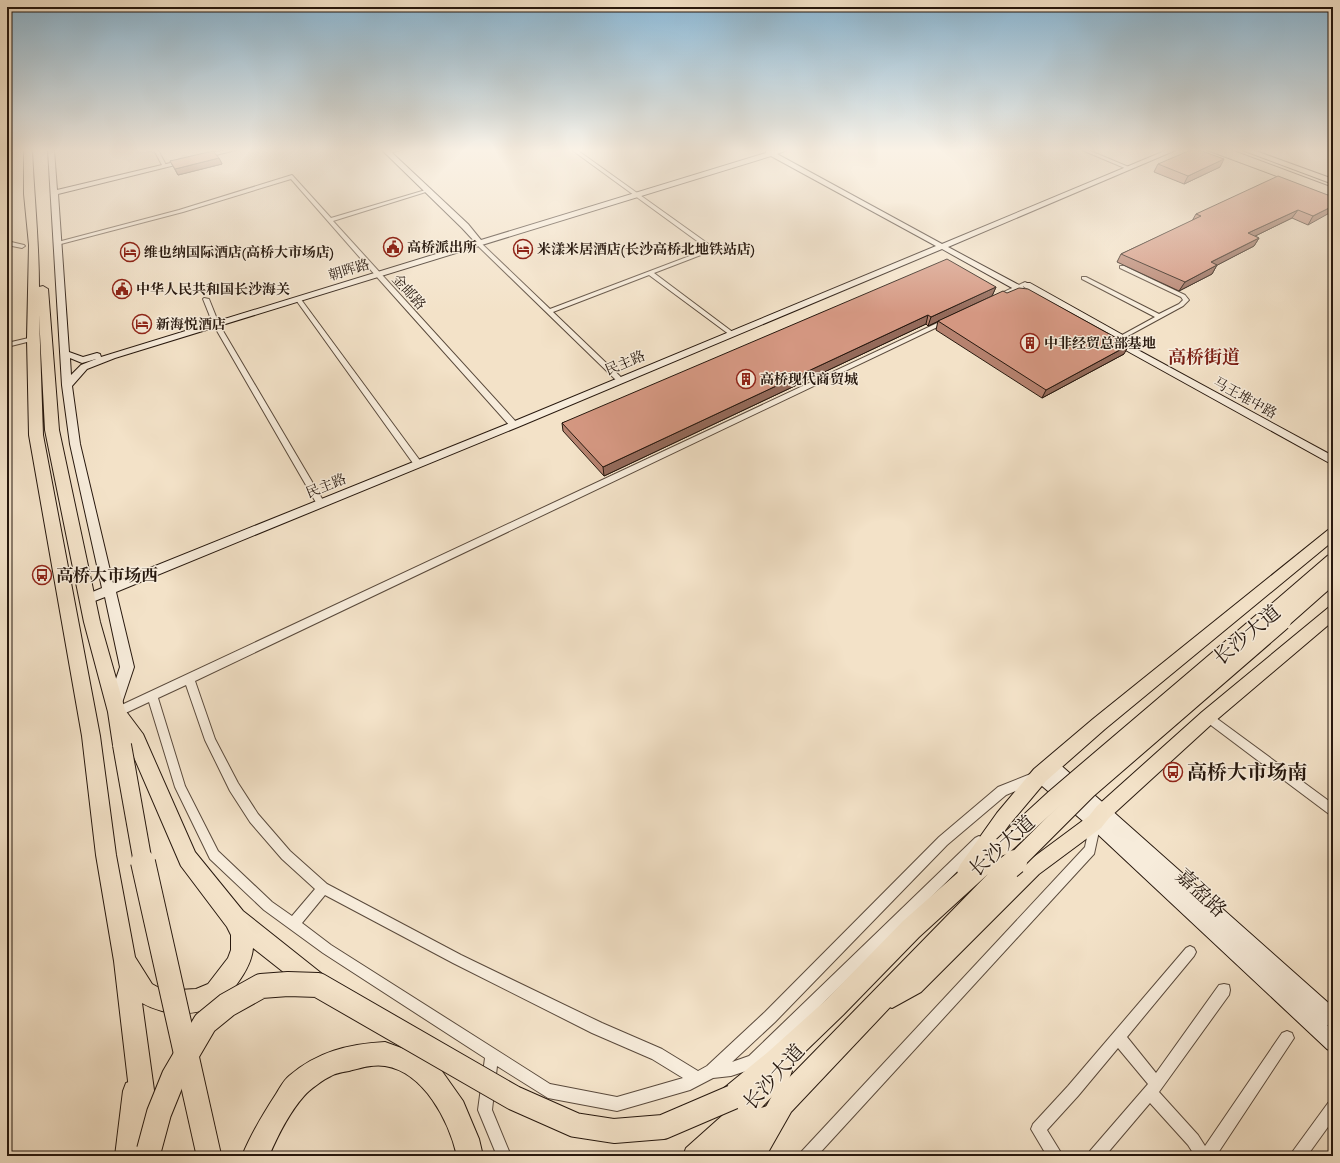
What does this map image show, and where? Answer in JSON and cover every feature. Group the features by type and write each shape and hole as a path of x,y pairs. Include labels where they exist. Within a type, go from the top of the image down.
{"highway":[{"path":"30,204 34,245 33,339 36,435 91,736 106,855 125,961 137,1064 150,1153"},
{"path":"39,204 52,430 92,622 116,707 129,743 188,859 235,919 242,935 242,950 237,965 216,992 197,1001 178,1002 159,1000 144,992 125,961"},
{"name":"长沙大道","path":"752,1156 782,1103 872,1011 1054,799 1333,562"},
{"name":"长沙大道","path":"235,919 318,985 514,1098 575,1125 614,1131 663,1127 737,1106 834,996 944,899 1006,856 1088,789 1333,576"},
{"path":"129,743 138,841 209,1156"},
{"path":"150,1153 159,1113 174,1076 206,1023 227,1005 261,986 288,984 318,985"},
{"path":"255,1156 270,1125 296,1086 325,1065 362,1054 385,1054 409,1063 430,1076 454,1110 466,1138 470,1156"}],"main road":[{"path":"944,899 1003,819 1045,770 1105,719 1333,534"},
{"path":"872,1011 914,985 1033,868 1099,817 1208,717 1333,612"},
{"path":"126,1156 137,1064"},
{"path":"725,1156 782,1103"},
{"name":"长沙大道","path":"694,1156 737,1106"}],"street":[{"path":"55,204 67,385 75,444 127,667 116,707"},
{"name":"金邮路","path":"57,243 203,204"},
{"name":"金邮路","path":"316,204 376,273 514,425"},
{"path":"330,220 381,204"},
{"path":"441,204 548,312 620,380"},
{"name":"朝晖路","path":"67,385 84,367 112,356 216,322 597,204"},
{"path":"548,312 712,249 650,204"},
{"name":"马王堆中路","path":"871,204 1119,339 1333,461"},
{"name":"民主路","path":"87,599 111,594 948,246 1045,204"},
{"name":"民主路","path":"111,594 321,504 1050,204"},
{"path":"7,243 22,246"},
{"path":"1119,339 1184,303 1186,298 1122,267"},
{"name":"朝晖路","path":"65,353 82,360 298,299 376,273"},
{"path":"650,273 732,334"},
{"path":"1084,278 1160,317"},
{"path":"989,301 1021,285"},
{"path":"206,299 216,322 321,504"},
{"path":"298,299 418,464"},
{"path":"116,707 152,696 953,318"},
{"path":"7,345 33,339"},
{"name":"马王堆中路","path":"1119,339 1333,452"},
{"path":"189,678 210,740 234,787 254,818 286,855 323,888 464,962 597,1028 657,1054 698,1079"},
{"path":"152,696 180,787 214,855 268,906 327,949 548,1091 617,1104 690,1083 712,1071 770,1017 943,841 1002,791 1045,770"},
{"path":"1208,717 1333,811"},
{"name":"嘉盈路","path":"1045,770 1333,1019"},
{"path":"807,1156 1090,850 1099,817"},
{"name":"嘉盈路","path":"1099,817 1333,1043"},
{"path":"712,1071 731,1069 753,1062 834,996 1003,819"},
{"path":"292,924 323,888"},
{"path":"1056,1156 1038,1129 1073,1091 1190,952"},
{"path":"1095,1156 1153,1088 1224,990"},
{"path":"1118,1037 1203,1156"},
{"path":"1207,1156 1287,1038"},
{"path":"492,1054 485,1110 504,1156"},
{"path":"1298,1156 1333,1108"}],"building":[{"path":"1217,204 1333,204 1333,206 1313,216 1298,210 1248,233 1259,238 1211,262 1217,265 1185,282 1121,254 1201,216 1196,214"},
{"name":"高桥现代商贸城","path":"947,259 996,287 931,317 928,315 603,467 562,423"},
{"name":"中非经贸总部基地","path":"1019,288 1028,289 1129,345 1046,390 938,321 1003,291 1007,293"}],"place":[{"name":"高桥派出所","path":"393,247"},
{"name":"米漾米居酒店(长沙高桥北地铁站店)","path":"523,249"},
{"name":"维也纳国际酒店(高桥大市场店)","path":"130,252"},
{"name":"中华人民共和国长沙海关","path":"122,289"},
{"name":"新海悦酒店","path":"142,324"},
{"name":"中非经贸总部基地","path":"1030,343"},
{"name":"高桥现代商贸城","path":"746,379"},
{"name":"高桥大市场西","path":"42,575"},
{"name":"高桥大市场南","path":"1173,772"}],"district":[{"name":"高桥街道","path":"1204,357"}]}
